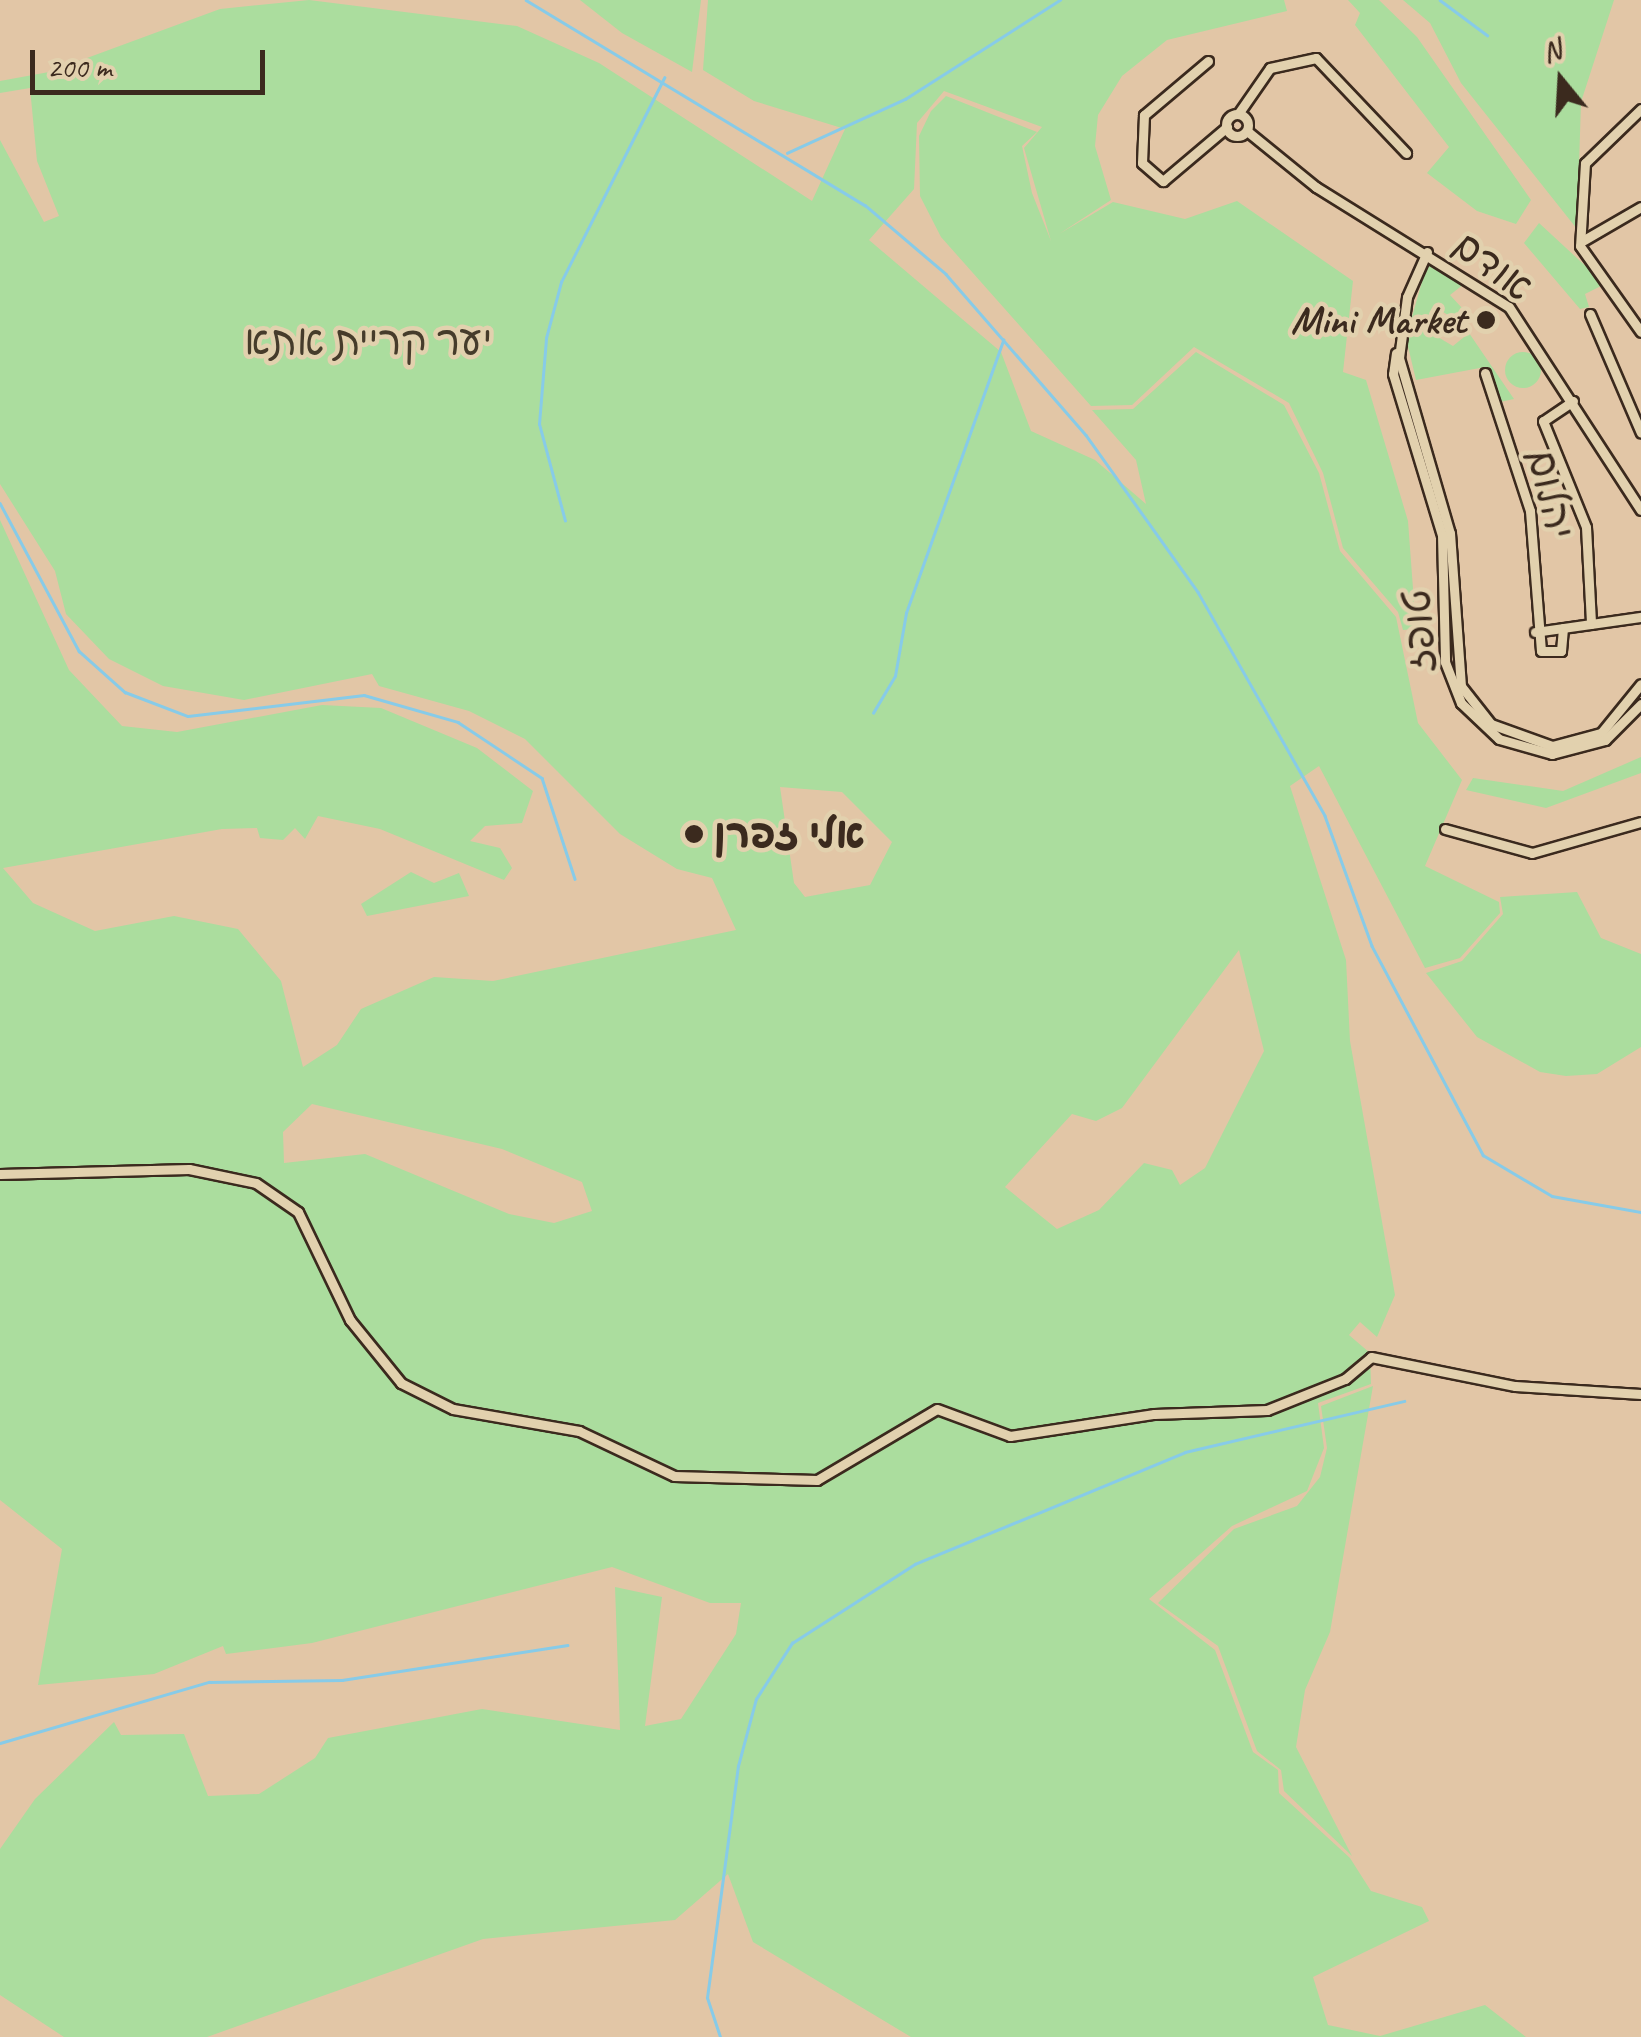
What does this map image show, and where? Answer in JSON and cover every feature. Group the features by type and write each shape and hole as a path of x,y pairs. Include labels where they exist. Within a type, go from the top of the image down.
{"street":[{"path":"1208,60 1144,115 1142,163 1163,181 1226,127 1270,68 1316,58 1406,153"},
{"path":"1641,109 1585,164 1584,240 1641,332"},
{"path":"1238,114 1246,131"},
{"path":"1226,127 1246,131"},
{"name":"אודם","path":"1246,131 1316,187 1510,307 1641,510"},
{"path":"1584,240 1641,207"},
{"name":"טופז","path":"1426,252 1393,374 1442,535 1444,662 1461,703 1499,739 1552,754 1605,740 1641,704"},
{"path":"1590,314 1641,434"},
{"name":"טופז","path":"1398,345 1450,534 1453,660 1468,698 1516,739 1564,745 1612,725 1641,684"},
{"name":"יהלום","path":"1484,372 1530,511 1535,632"},
{"path":"1573,401 1542,421 1586,527 1591,624"},
{"path":"1563,628 1564,647 1550,656 1535,632 1563,628 1591,624 1641,617"},
{"path":"1445,829 1532,853 1641,822"},
{"path":"0,1174 189,1169 256,1183 298,1212 350,1320 402,1383 453,1410 579,1431 674,1476 817,1480 937,1409 1010,1436 1154,1414 1267,1410 1345,1379 1371,1357 1515,1386 1641,1394"}],"green space":[{"name":"יער קריית אתא","path":"309,0 517,26 599,63 812,201 845,129 754,101 703,70 708,0 1284,0 1287,11 1167,40 1122,76 1098,115 1095,146 1111,200 1059,234 1113,202 1185,219 1237,201 1353,281 1343,372 1366,380 1408,521 1416,629 1403,630 1398,612 1343,548 1323,473 1289,403 1194,347 1132,405 1091,406 941,237 920,196 919,136 931,111 946,96 1037,132 1022,146 1032,193 1051,241 1024,148 1042,127 944,91 917,123 914,189 869,240 1001,352 1031,431 1095,460 1146,504 1136,460 1092,410 1133,409 1196,352 1284,405 1319,473 1340,551 1396,617 1418,723 1462,780 1425,866 1499,902 1500,913 1460,958 1425,968 1319,766 1290,786 1346,960 1350,1041 1395,1295 1377,1337 1360,1322 1349,1335 1370,1353 1371,1384 1318,1403 1324,1448 1307,1491 1232,1526 1149,1599 1215,1650 1253,1752 1278,1770 1279,1793 1350,1858 1371,1891 1422,1907 1429,1921 1313,1977 1328,2025 1380,2036 1485,2005 1526,2037 911,2037 753,1942 728,1874 675,1920 483,1939 207,2037 64,2037 0,1995 0,1849 35,1799 114,1722 121,1735 184,1734 208,1796 259,1794 315,1758 328,1738 482,1709 620,1730 615,1587 662,1597 645,1726 681,1719 736,1634 741,1603 710,1603 612,1567 312,1643 226,1654 223,1646 154,1674 38,1685 62,1549 0,1500 0,520 69,670 122,726 177,732 322,705 381,708 477,748 533,791 522,823 485,826 470,841 500,848 512,868 504,880 380,829 318,816 305,839 295,828 283,840 260,838 257,828 222,829 3,868 33,903 95,931 174,916 238,929 281,981 303,1067 337,1045 361,1009 434,977 493,981 736,930 712,878 677,869 620,834 525,739 469,711 379,686 372,674 244,700 163,686 109,659 66,614 55,571 0,484 0,140 44,222 59,216 37,161 30,88 0,93 0,81 49,72 220,9","holes":["780,787 842,792 892,842 870,885 805,897 794,883","1239,950 1264,1051 1205,1168 1180,1185 1172,1170 1144,1163 1099,1210 1057,1229 1005,1187 1072,1114 1096,1121 1122,1108","312,1104 502,1149 582,1182 592,1211 554,1223 509,1214 365,1154 284,1163 283,1132"]},
{"path":"580,0 701,0 692,72 622,33"},
{"path":"1348,0 1379,0 1417,37 1531,200 1516,224 1477,211 1427,173 1449,147 1355,25 1360,13"},
{"path":"1403,0 1614,0 1581,102 1577,229 1461,83 1430,23"},
{"path":"1539,223 1605,284 1585,294 1589,307 1580,309 1524,243"},
{"path":"1427,264 1464,284 1450,295 1462,308 1453,318 1443,312 1431,333 1453,346 1469,333 1514,399 1500,402 1485,367 1416,380 1406,338"},
{"path":"1523,352 1535,358 1541,370 1535,382 1523,388 1511,382 1505,370 1511,358"},
{"path":"1641,757 1641,773 1546,808 1466,790 1473,778 1563,791"},
{"path":"411,872 434,883 459,873 469,896 367,916 361,904"},
{"path":"1577,892 1601,938 1641,954 1641,1047 1597,1074 1566,1076 1540,1072 1477,1037 1426,973 1462,961 1503,914 1500,897"},
{"path":"1373,1386 1330,1632 1305,1690 1296,1747 1352,1856 1284,1791 1281,1770 1257,1751 1218,1646 1158,1603 1234,1529 1297,1506 1320,1477 1327,1448 1321,1406"}],"waterway":[{"path":"526,0 865,205 946,274 1086,435 1198,592 1325,816 1372,946 1483,1155 1552,1196 1641,1212"},
{"path":"787,153 905,99 1060,0"},
{"path":"1440,0 1487,35"},
{"path":"565,521 539,424 546,338 561,282 664,78"},
{"path":"873,713 895,676 906,613 1003,340"},
{"path":"0,503 79,651 125,692 188,716 364,695 458,722 542,778 575,879"},
{"path":"720,2037 707,1998 738,1766 756,1699 792,1643 915,1564 1185,1452 1404,1401"},
{"path":"0,1743 209,1682 342,1680 567,1645"}],"place":[{"name":"Mini Market","path":"1486,320"},
{"name":"אלי זפרן","path":"694,834"}]}
